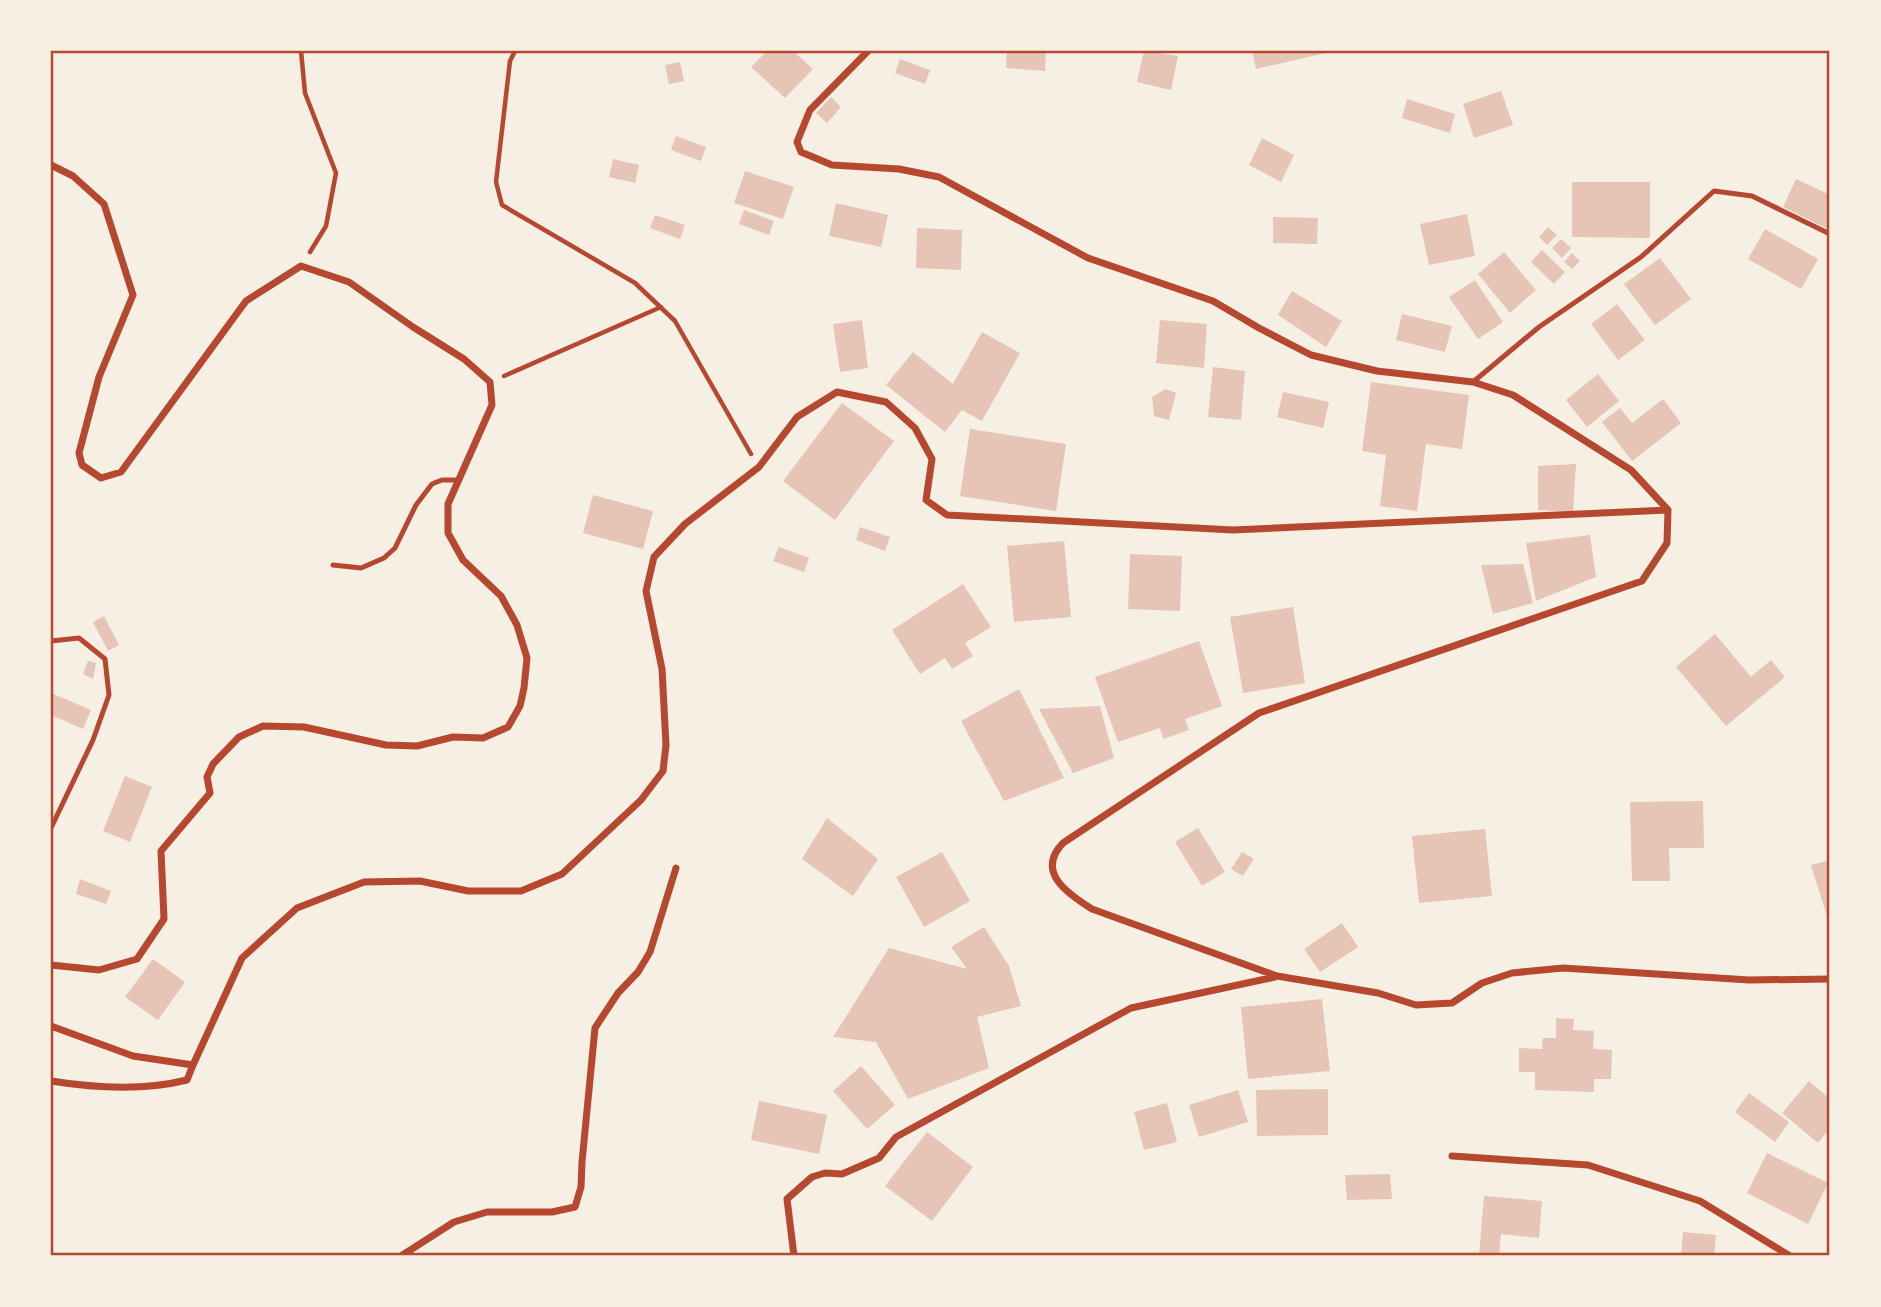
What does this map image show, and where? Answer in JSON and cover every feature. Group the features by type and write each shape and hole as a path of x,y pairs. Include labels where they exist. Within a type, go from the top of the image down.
{"street":[{"path":"868,51 810,110 797,142 801,152 832,165 899,169 939,177 1088,258 1213,301 1311,355 1377,371 1473,382 1513,395 1631,470 1668,510 1667,543 1642,581 1259,713 1063,843 1055,851 1051,864 1056,880 1070,895 1092,909 1277,976 1378,993 1416,1005 1452,1003 1482,983 1513,973 1563,968 1749,980 1830,979"},
{"path":"51,165 73,176 104,204 133,295 99,377 79,453 82,465 101,478 121,472 246,301 302,266 349,282 464,359 490,382 492,405 448,504 448,533 463,561 501,596 517,625 527,658 520,706 508,727 483,738 453,737 417,746 386,745 304,727 263,726 239,737 213,764 207,777 210,793 161,851 164,919 137,960 99,970 51,965"},
{"path":"51,1082 83,1086 168,1084 187,1080 242,958 297,908 364,882 420,881 468,891 520,891 562,874 641,800 663,771 666,746 662,668 646,591 653,557 685,524 759,467 797,417 837,392 886,401 915,428 932,459 926,500 947,514 1233,530 1668,510"},
{"path":"401,1256 454,1222 487,1212 552,1212 575,1207 581,1187 595,1028 650,952 676,868"},
{"path":"794,1256 788,1199 811,1177 825,1173 842,1174 879,1158 896,1137 1131,1007 1277,976"},
{"path":"51,1026 133,1056 192,1065"},
{"path":"1452,1156 1588,1165 1700,1201 1790,1256"}],"lane":[{"path":"1473,382 1538,327 1642,257 1714,191 1752,196 1830,234"},
{"path":"333,565 361,568 384,558 395,548 416,505 432,484 442,480 458,480"},
{"path":"51,641 79,638 105,659 109,695 93,740 51,828"}],"path":[{"path":"300,51 305,93 336,173 326,226 302,266"},
{"path":"514,51 510,61 496,182 502,205 635,283 675,321 759,467"},
{"path":"490,382 660,307"}],"building":[{"path":"767,51 793,51 813,69 785,98 751,67"},
{"path":"1007,51 1046,51 1045,71 1006,68"},
{"path":"1144,51 1178,56 1171,90 1137,82"},
{"path":"1252,51 1330,51 1330,52 1256,69"},
{"path":"900,59 930,70 925,84 895,73"},
{"path":"680,62 684,81 669,84 665,65"},
{"path":"1501,91 1513,125 1474,138 1463,104"},
{"path":"831,97 841,107 827,123 816,113"},
{"path":"1407,99 1455,114 1450,133 1402,118"},
{"path":"676,136 706,147 701,161 671,150"},
{"path":"1262,138 1294,155 1281,182 1249,165"},
{"path":"613,159 639,165 635,183 609,177"},
{"path":"745,171 794,187 783,219 734,203"},
{"path":"1796,179 1830,195 1830,230 1783,207"},
{"path":"1572,182 1650,182 1650,238 1572,237"},
{"path":"836,203 888,215 881,247 829,236"},
{"path":"744,210 774,221 769,235 739,224"},
{"path":"1467,214 1475,256 1429,265 1420,224"},
{"path":"655,215 685,225 680,239 650,228"},
{"path":"1273,217 1318,218 1317,244 1273,243"},
{"path":"1548,227 1557,235 1547,245 1539,237"},
{"path":"917,228 962,230 961,270 916,268"},
{"path":"1765,229 1818,259 1801,289 1748,259"},
{"path":"1561,239 1571,248 1562,258 1552,248"},
{"path":"1542,250 1565,272 1554,284 1531,262"},
{"path":"1504,252 1536,290 1510,313 1478,274"},
{"path":"1572,253 1580,261 1572,269 1564,262"},
{"path":"1660,258 1691,299 1655,325 1624,284"},
{"path":"1475,280 1503,322 1478,339 1449,297"},
{"path":"1292,291 1342,321 1326,347 1278,315"},
{"path":"1617,304 1645,340 1618,360 1591,324"},
{"path":"1402,314 1452,326 1445,352 1396,340"},
{"path":"862,320 868,368 840,372 833,324"},
{"path":"1160,320 1207,324 1204,368 1156,363"},
{"path":"982,332 1020,353 982,421 962,410 945,432 886,385 913,352 953,384"},
{"path":"1213,367 1245,371 1241,420 1208,417"},
{"path":"1598,374 1619,401 1587,427 1566,400"},
{"path":"1371,382 1469,395 1462,449 1426,444 1417,511 1380,506 1386,455 1362,451"},
{"path":"1166,389 1176,393 1169,420 1154,416 1152,397"},
{"path":"1283,392 1329,402 1323,428 1277,417"},
{"path":"1663,399 1681,423 1632,461 1602,422 1620,408 1632,423"},
{"path":"842,403 894,441 835,520 783,481"},
{"path":"970,429 1066,444 1056,511 960,496"},
{"path":"1576,464 1573,512 1538,510 1538,466"},
{"path":"593,495 653,511 643,549 583,533"},
{"path":"860,527 890,537 885,551 856,540"},
{"path":"1590,535 1596,577 1536,601 1526,543"},
{"path":"1064,541 1071,617 1014,622 1007,546"},
{"path":"779,547 809,558 804,572 773,561"},
{"path":"1130,554 1182,556 1180,611 1128,609"},
{"path":"1523,564 1533,603 1493,614 1481,565"},
{"path":"963,584 991,627 965,643 973,656 952,669 945,658 920,674 892,630"},
{"path":"1293,607 1305,683 1243,693 1230,617"},
{"path":"104,616 119,645 108,651 93,622"},
{"path":"1715,634 1751,677 1771,660 1785,677 1726,726 1676,667"},
{"path":"1199,641 1222,706 1185,719 1189,730 1163,739 1160,728 1118,742 1095,677"},
{"path":"88,661 96,663 93,679 83,674"},
{"path":"1019,689 1064,778 1004,801 961,721"},
{"path":"51,693 91,710 83,729 51,715"},
{"path":"1100,706 1114,758 1073,773 1039,709"},
{"path":"125,776 152,787 130,842 103,831"},
{"path":"1703,801 1704,848 1669,848 1670,881 1632,881 1630,802"},
{"path":"827,818 878,859 853,896 802,859"},
{"path":"1198,828 1225,872 1202,886 1175,842"},
{"path":"1485,829 1492,896 1419,903 1412,836"},
{"path":"942,852 970,901 924,927 896,877"},
{"path":"1242,852 1254,859 1243,876 1231,869"},
{"path":"1830,860 1830,926 1811,865"},
{"path":"80,879 111,891 106,904 76,894"},
{"path":"1342,923 1358,947 1320,972 1304,949"},
{"path":"984,927 1009,966 1021,1006 977,1017 989,1068 908,1099 876,1042 833,1037 889,948 967,969 951,947"},
{"path":"153,959 185,982 158,1020 125,997"},
{"path":"1322,999 1330,1071 1248,1079 1241,1007"},
{"path":"1556,1018 1574,1019 1573,1030 1594,1031 1593,1049 1612,1050 1611,1079 1594,1079 1594,1092 1535,1090 1535,1072 1519,1072 1519,1048 1542,1049 1543,1038 1556,1038"},
{"path":"861,1066 895,1105 867,1129 833,1091"},
{"path":"1809,1081 1830,1099 1830,1128 1818,1143 1782,1113"},
{"path":"1328,1089 1328,1135 1257,1136 1256,1090"},
{"path":"1238,1090 1248,1122 1199,1137 1189,1105"},
{"path":"1749,1093 1789,1122 1775,1142 1735,1112"},
{"path":"759,1101 827,1115 819,1154 751,1140"},
{"path":"1167,1103 1177,1142 1144,1150 1134,1112"},
{"path":"927,1132 973,1167 932,1221 885,1186"},
{"path":"1767,1153 1828,1183 1808,1224 1747,1193"},
{"path":"1390,1174 1392,1199 1347,1200 1345,1175"},
{"path":"1484,1196 1542,1201 1539,1238 1501,1234 1499,1256 1479,1255"},
{"path":"1683,1232 1716,1235 1714,1256 1681,1256"}]}
